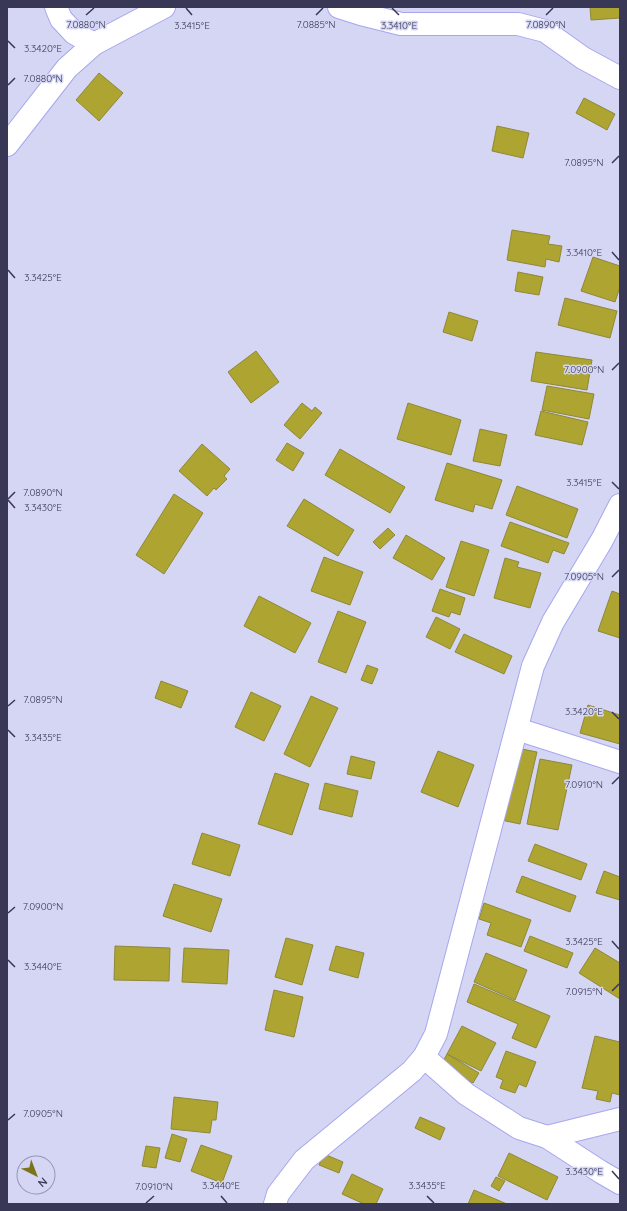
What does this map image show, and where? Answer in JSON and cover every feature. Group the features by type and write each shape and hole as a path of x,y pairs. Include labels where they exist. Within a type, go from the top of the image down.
{"street":[{"path":"56,7 61,19 74,33 94,44"},
{"path":"9,138 67,68 94,44 164,7"},
{"path":"339,7 401,24 518,24 545,31 583,58 620,78"},
{"path":"275,1204 278,1194 304,1160 412,1071 424,1057 436,1034 533,666 553,622 602,540 620,505"},
{"path":"517,729 620,762"},
{"path":"424,1057 473,1099 519,1128 547,1137 601,1172 620,1182"},
{"path":"547,1137 620,1119"}],"building":[{"path":"590,7 620,7 620,18 591,20"},
{"path":"99,73 123,93 99,121 76,100"},
{"path":"584,98 615,114 607,130 576,113"},
{"path":"497,126 529,133 523,158 492,151"},
{"path":"512,230 550,236 548,244 562,246 559,262 546,259 545,267 507,260"},
{"path":"593,257 620,266 620,287 615,302 581,291"},
{"path":"518,272 543,277 539,295 515,291"},
{"path":"565,298 617,311 610,338 558,325"},
{"path":"449,312 478,321 472,341 443,332"},
{"path":"256,351 279,382 251,403 228,372"},
{"path":"536,352 592,360 587,390 531,381"},
{"path":"547,386 594,394 589,419 542,410"},
{"path":"302,403 312,411 315,407 322,413 300,439 284,425"},
{"path":"408,403 461,420 451,455 397,439"},
{"path":"541,411 588,422 582,445 535,435"},
{"path":"480,429 507,435 500,466 473,461"},
{"path":"287,443 304,453 293,471 276,460"},
{"path":"202,444 230,469 224,476 227,479 216,490 214,488 207,496 179,471"},
{"path":"340,449 405,487 390,513 325,475"},
{"path":"447,463 502,480 492,509 475,504 473,512 435,500"},
{"path":"517,486 578,509 567,538 506,515"},
{"path":"174,494 203,513 164,574 136,555"},
{"path":"304,499 354,530 338,556 287,526"},
{"path":"510,522 569,543 564,554 553,550 548,563 501,546"},
{"path":"388,528 395,535 380,549 373,542"},
{"path":"406,535 445,558 432,580 393,558"},
{"path":"461,541 489,550 474,596 446,587"},
{"path":"324,557 363,572 350,605 311,591"},
{"path":"505,558 519,562 517,567 541,573 530,608 494,598"},
{"path":"440,589 465,598 460,615 451,612 449,617 432,611"},
{"path":"612,591 620,594 620,638 598,631"},
{"path":"259,596 311,623 295,653 244,626"},
{"path":"338,611 366,622 346,673 318,662"},
{"path":"436,617 460,629 450,649 426,637"},
{"path":"464,634 512,656 504,674 455,652"},
{"path":"367,665 378,669 372,684 361,680"},
{"path":"161,681 188,691 181,708 155,698"},
{"path":"251,692 281,706 264,741 235,727"},
{"path":"311,696 338,708 310,767 284,754"},
{"path":"588,705 620,715 620,744 580,733"},
{"path":"517,748 537,752 520,824 501,820"},
{"path":"438,751 474,765 458,807 421,792"},
{"path":"351,756 375,762 371,779 347,774"},
{"path":"540,759 572,765 558,830 527,824"},
{"path":"275,773 309,784 292,835 258,824"},
{"path":"325,783 358,791 352,817 319,809"},
{"path":"202,833 240,845 230,876 192,864"},
{"path":"535,844 587,864 581,880 528,861"},
{"path":"604,871 620,877 620,900 596,893"},
{"path":"522,876 576,896 570,912 516,892"},
{"path":"174,884 222,899 211,932 163,916"},
{"path":"484,903 531,920 521,947 487,935 491,923 479,919"},
{"path":"530,936 573,953 567,968 524,951"},
{"path":"286,938 313,945 302,985 275,977"},
{"path":"115,946 170,948 169,981 114,980"},
{"path":"336,946 364,953 358,978 329,970"},
{"path":"184,948 229,950 227,984 182,982"},
{"path":"595,948 620,963 620,999 579,973"},
{"path":"486,953 527,970 515,1000 474,982"},
{"path":"474,984 550,1016 536,1048 512,1038 518,1024 467,1002"},
{"path":"274,990 303,997 294,1037 265,1030"},
{"path":"462,1026 496,1043 481,1071 447,1054"},
{"path":"595,1036 620,1042 620,1095 612,1093 610,1102 596,1099 598,1091 582,1088"},
{"path":"506,1051 536,1062 526,1087 519,1084 515,1093 500,1088 503,1080 496,1077"},
{"path":"447,1054 479,1073 473,1083 441,1065"},
{"path":"174,1097 218,1102 216,1120 212,1120 210,1133 171,1129"},
{"path":"420,1117 445,1128 440,1140 415,1128"},
{"path":"172,1134 187,1139 180,1162 165,1158"},
{"path":"201,1145 232,1156 222,1183 191,1171"},
{"path":"146,1146 160,1148 156,1168 142,1166"},
{"path":"509,1153 558,1177 547,1200 498,1176"},
{"path":"324,1154 343,1162 339,1173 319,1165"},
{"path":"352,1174 383,1189 376,1204 364,1204 342,1194"},
{"path":"496,1177 505,1181 499,1191 491,1186"},
{"path":"474,1190 507,1204 468,1204"}]}
